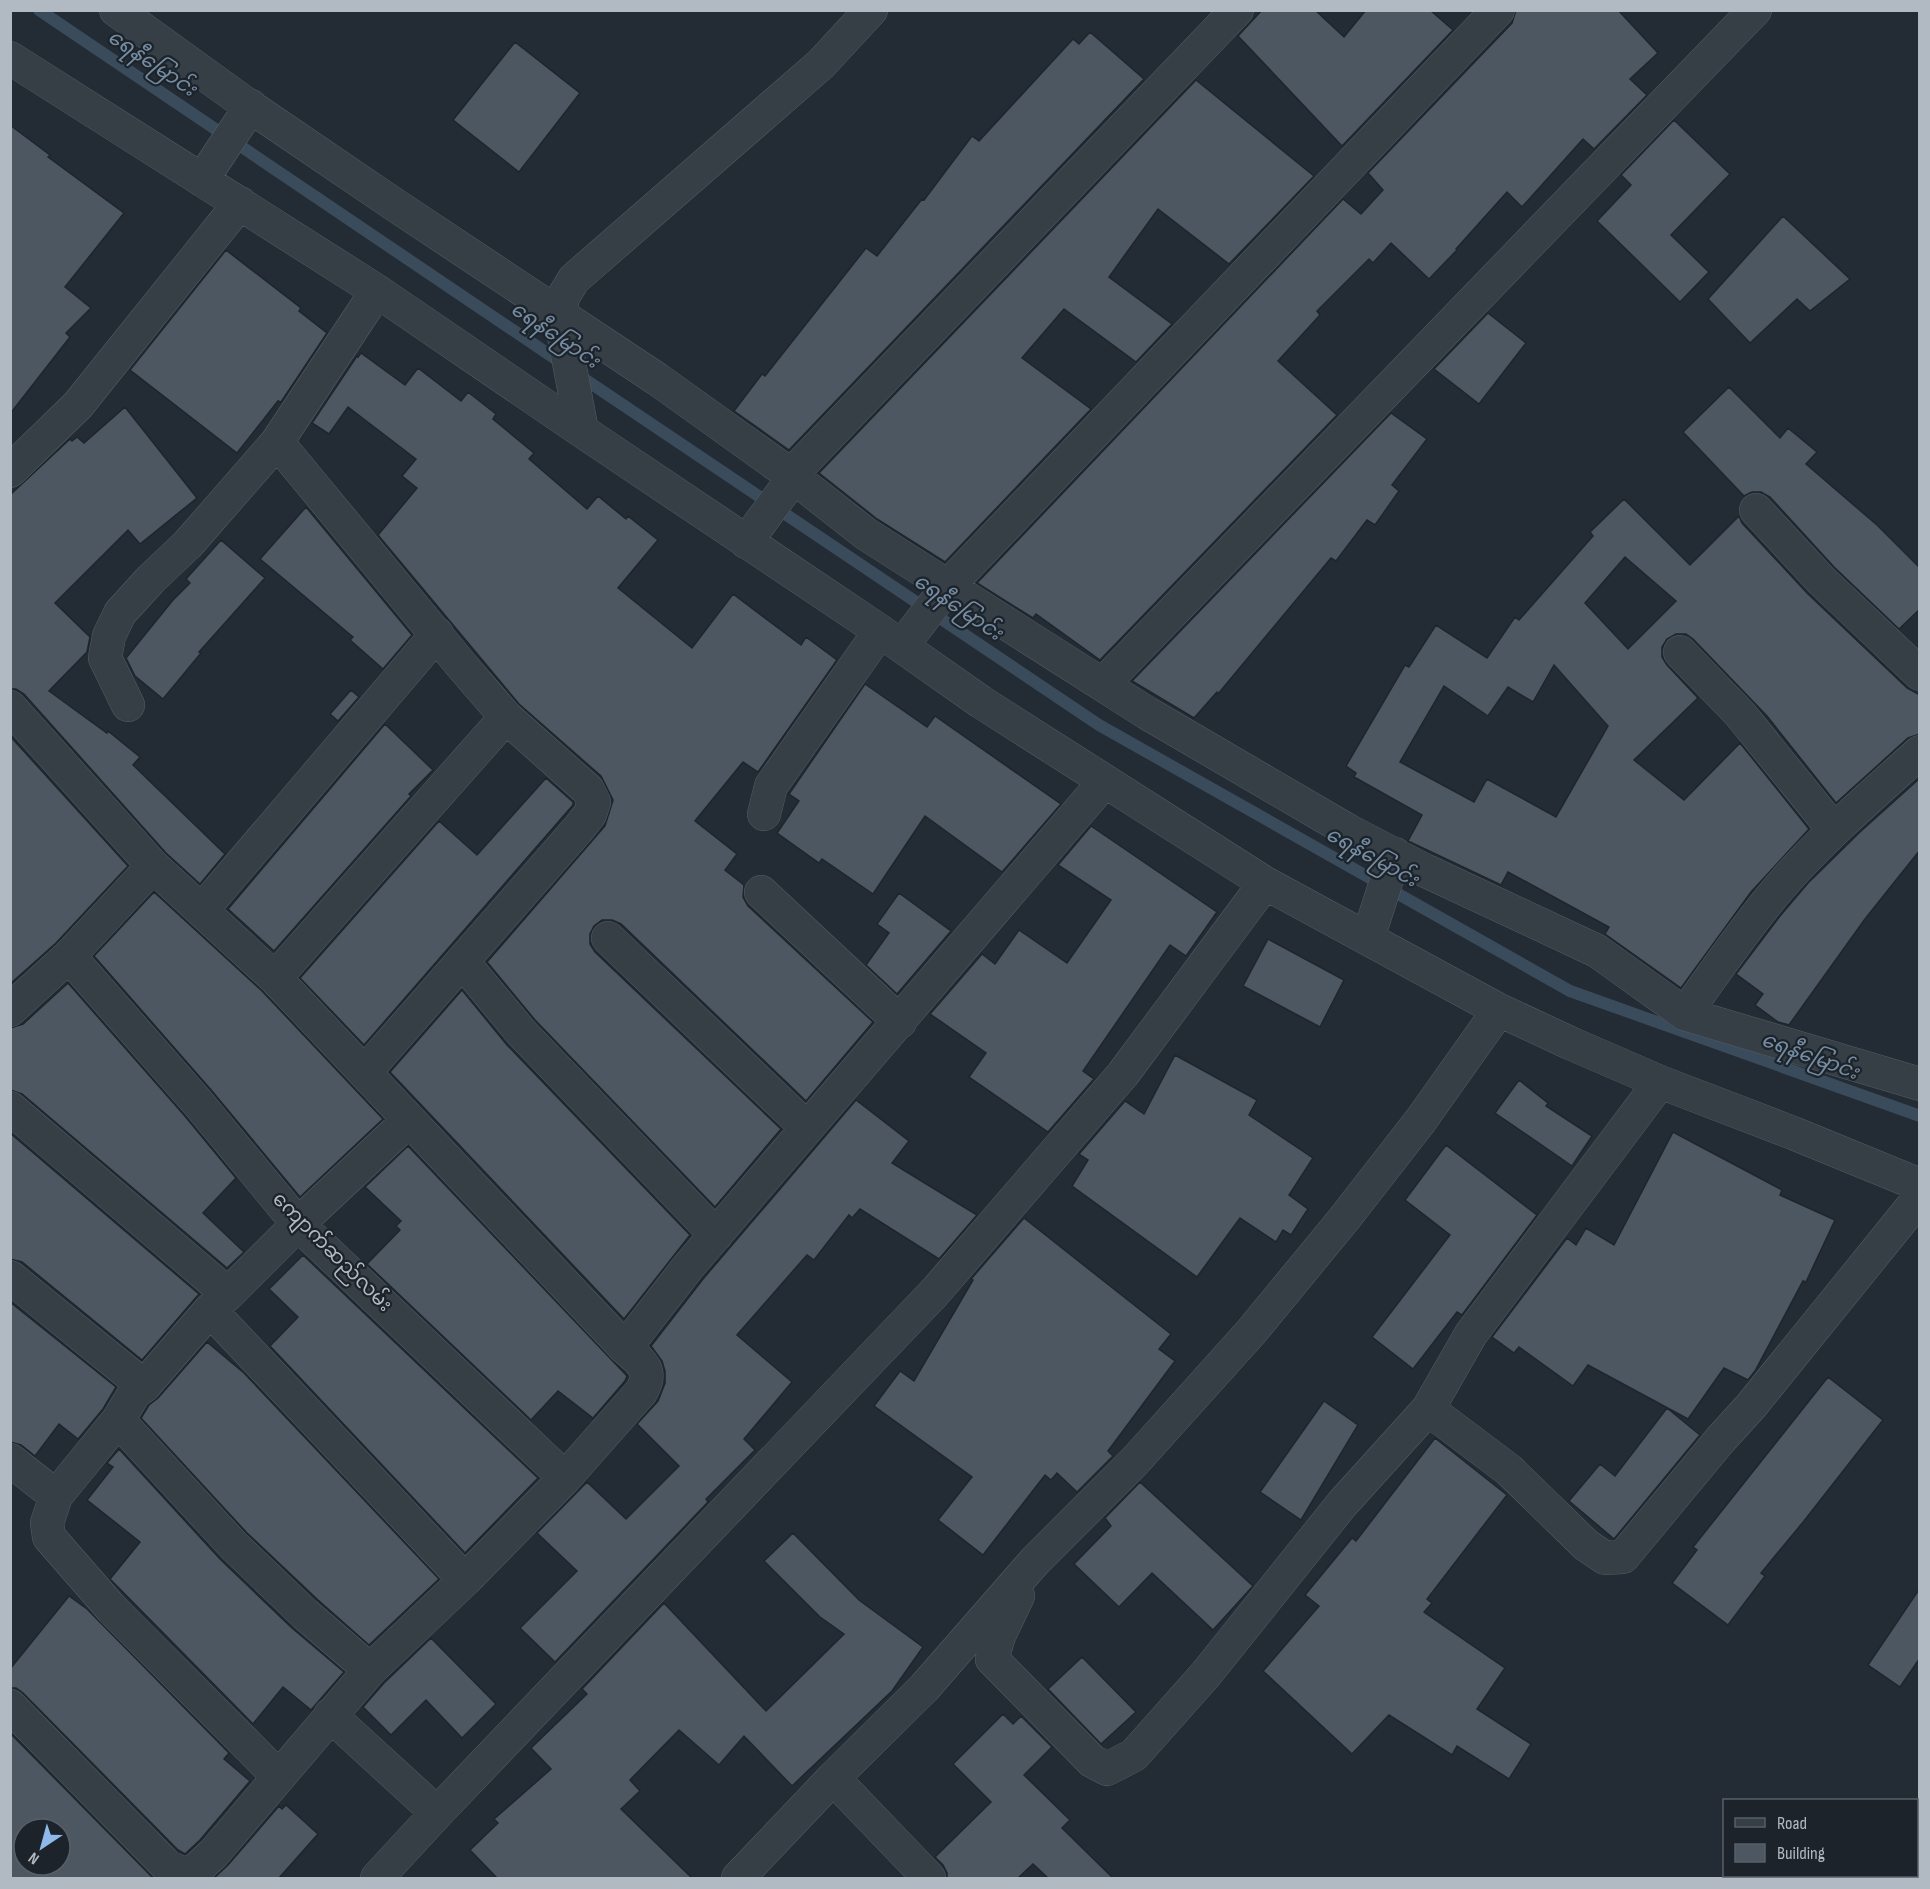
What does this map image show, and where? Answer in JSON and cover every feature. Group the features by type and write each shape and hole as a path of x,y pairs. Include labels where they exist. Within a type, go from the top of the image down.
{"street":[{"path":"116,10 247,112 562,323 657,380 790,480 945,590 1103,684 1147,713 1349,831 1392,860 1597,951 1685,1014 1920,1084"},
{"path":"581,425 562,323 563,297 574,279 821,64 872,10"},
{"path":"750,536 790,480 1237,10"},
{"path":"764,814 771,786 897,639 1498,10"},
{"path":"1103,684 1755,10"},
{"path":"10,58 204,177 240,203 750,536 897,639 981,702 1265,883 1370,932 1499,1010 1660,1082 1793,1132 1920,1185"},
{"path":"204,177 247,112"},
{"path":"10,471 78,405 240,203"},
{"path":"129,705 105,658 109,636 120,613 188,544 278,442 377,291"},
{"path":"278,442 506,717 588,790 594,802 585,821 365,1072"},
{"path":"1756,510 1821,580 1920,674"},
{"path":"202,910 437,634"},
{"path":"1680,652 1740,714 1834,830"},
{"path":"10,707 153,866 275,978 625,1348 638,1359 648,1374 648,1381 641,1392 565,1478 465,1580 370,1670 214,1853 198,1868 186,1875 167,1866 10,1706"},
{"path":"275,978 506,717"},
{"path":"1685,1014 1778,890 1834,830 1920,752"},
{"path":"625,1348 716,1235 1104,782"},
{"path":"1370,932 1392,860"},
{"path":"13,1003 69,956 153,866"},
{"path":"377,1878 935,1292 1123,1074 1265,883"},
{"path":"760,892 900,1022"},
{"path":"608,938 807,1128"},
{"name":"ကျောက်ဆည်လမ်း","path":"69,956 198,1103 298,1224 565,1478"},
{"path":"462,961 521,1032 716,1235"},
{"path":"738,1878 833,1778 924,1688 1035,1561 1135,1461 1251,1332 1344,1219 1421,1120 1499,1010"},
{"path":"1035,1561 999,1636 992,1659 1092,1761 1107,1768 1134,1755 1206,1674 1342,1504 1428,1409 1471,1334 1660,1082"},
{"path":"10,1108 219,1302 465,1580"},
{"path":"279,1776 188,1687 64,1556 49,1537 47,1523 56,1496 118,1420 135,1392 144,1386 219,1302 409,1120"},
{"path":"1428,1409 1509,1470 1586,1545 1605,1558 1623,1557 1751,1406 1920,1197"},
{"path":"10,1277 144,1386"},
{"path":"118,1420 234,1546 305,1614 370,1670"},
{"path":"10,1460 56,1496"},
{"path":"330,1715 437,1813"},
{"path":"833,1778 929,1878"}],"building":[{"path":"1262,10 1315,10 1344,37 1366,10 1430,10 1453,30 1342,146 1238,36"},
{"path":"1516,10 1618,10 1658,53 1630,79 1647,95 1594,149 1583,139 1522,207 1507,192 1429,279 1391,243 1373,263 1369,259 1317,311 1320,315 1278,361 1337,415 1100,660 1036,614 1033,618 977,583 1343,199 1361,214 1383,190 1368,173 1512,23"},
{"path":"1090,32 1144,79 789,450 734,411 762,374 765,376 866,248 877,256 922,199 924,200 972,136 979,141 1073,39 1079,44"},
{"path":"515,42 580,93 519,172 453,120"},
{"path":"1196,80 1314,176 1229,264 1158,209 1109,277 1172,324 1136,362 1064,309 1022,358 1091,409 945,562 877,519 819,473"},
{"path":"1674,120 1730,174 1671,235 1709,272 1680,302 1597,221 1631,185 1621,175"},
{"path":"10,125 50,155 48,157 124,213 65,287 91,308 66,333 70,337 10,414"},
{"path":"1783,216 1850,279 1810,311 1797,299 1750,343 1708,299"},
{"path":"226,250 301,308 299,311 327,333 281,402 278,401 237,453 130,370"},
{"path":"1488,313 1526,343 1479,404 1434,369"},
{"path":"361,353 405,385 418,368 461,401 468,392 496,414 493,419 534,453 529,459 587,509 598,496 626,519 628,516 658,540 618,588 692,648 733,594 801,645 806,637 837,660 758,772 743,762 695,821 737,854 725,870 744,885 743,897 748,906 873,1022 806,1101 621,924 612,920 602,920 594,926 590,934 590,944 595,952 781,1129 715,1207 535,1020 487,962 605,826 613,800 601,776 519,704 378,535 417,488 402,476 416,459 348,407 329,434 312,423"},
{"path":"1729,387 1780,438 1788,428 1817,452 1806,464 1877,525 1920,568 1920,609 1899,629 1834,567 1770,497 1761,492 1752,492 1744,496 1683,432"},
{"path":"125,407 197,498 140,544 128,530 55,603 90,637 87,652 49,691 107,733 108,731 140,757 133,765 225,854 200,884 166,853 24,694 16,689 10,689 10,495 70,439 72,441 77,437 84,443"},
{"path":"1391,413 1427,439 1392,485 1399,491 1375,525 1367,520 1336,561 1331,558 1218,694 1217,692 1194,718 1132,681"},
{"path":"1624,499 1690,565 1739,516 1742,523 1808,594 1907,688 1920,695 1920,734 1908,738 1836,803 1767,716 1693,639 1686,634 1676,634 1667,639 1662,647 1662,657 1698,698 1634,760 1684,800 1740,743 1809,829 1751,892 1681,988 1605,934 1609,927 1508,872 1501,885 1408,841 1422,815 1354,777 1356,773 1346,766 1405,665 1409,667 1436,625 1487,658 1515,617 1519,620 1593,536 1590,532","holes":["1625,557 1676,601 1628,649 1585,603","1554,665 1608,726 1556,817 1487,779 1474,802 1400,762 1444,686 1488,716 1508,687 1533,702"]},
{"path":"306,507 412,635 383,669 350,640 353,637 260,559"},
{"path":"221,540 265,578 199,652 201,653 163,699 135,676 126,658 173,600 190,583 186,579"},
{"path":"865,684 927,727 935,716 1061,804 1002,872 925,816 873,894 822,859 819,863 777,833 799,801 789,794"},
{"path":"351,690 359,697 338,721 330,714"},
{"path":"385,724 433,770 409,794 411,796 274,951 228,909"},
{"path":"10,736 128,866 56,943 10,984"},
{"path":"546,778 573,802 573,805 364,1045 300,978 439,821 477,855"},
{"path":"1920,778 1920,850 1865,919 1789,1025 1778,1022 1755,1005 1763,994 1736,974 1808,883"},
{"path":"1091,826 1217,912 1186,956 1170,945 1083,1071 1094,1079 1048,1132 969,1077 986,1053 930,1014 982,954 995,964 1019,930 1067,963 1111,900 1058,865"},
{"path":"154,892 262,991 383,1119 300,1197 212,1091 94,956"},
{"path":"899,893 951,931 897,994 866,965 889,933 877,924"},
{"path":"1268,939 1344,980 1320,1027 1243,986"},
{"path":"68,983 236,1178 203,1213 244,1252 227,1268 22,1094 10,1090 10,1028 23,1024"},
{"path":"462,990 507,1045 690,1235 624,1319 390,1072"},
{"path":"1175,1055 1257,1100 1249,1115 1313,1158 1289,1195 1308,1209 1291,1235 1283,1230 1276,1242 1240,1218 1197,1277 1072,1186 1088,1160 1079,1154 1125,1101 1144,1114"},
{"path":"1519,1080 1548,1103 1546,1106 1592,1136 1572,1166 1495,1113"},
{"path":"856,1100 909,1141 892,1163 977,1215 939,1259 860,1209 852,1218 849,1215 814,1260 807,1255 737,1335 792,1382 744,1439 755,1450 706,1499 708,1502 555,1662 520,1628 577,1571 537,1533 587,1482 626,1519 679,1466 637,1424 658,1401 665,1383 662,1361 651,1346 703,1279"},
{"path":"1673,1132 1782,1190 1780,1195 1835,1220 1806,1282 1803,1281 1755,1371 1748,1380 1724,1368 1688,1419 1588,1365 1573,1386 1519,1347 1514,1353 1492,1337 1567,1238 1576,1245 1586,1228 1614,1245"},
{"path":"10,1133 199,1294 142,1360 22,1262 10,1259"},
{"path":"1446,1145 1537,1215 1462,1315 1457,1312 1413,1369 1372,1337 1450,1235 1405,1200"},
{"path":"408,1146 627,1376 593,1418 558,1391 531,1420 367,1264 400,1230 396,1226 401,1221 365,1187"},
{"path":"1024,1218 1171,1334 1159,1349 1175,1361 1108,1451 1113,1456 1077,1492 1057,1473 1051,1480 1045,1475 983,1555 938,1520 972,1477 874,1406 900,1371 914,1381 973,1280 971,1279"},
{"path":"303,1255 538,1478 465,1553 270,1346 298,1317 269,1289"},
{"path":"10,1302 116,1387 103,1409 78,1439 59,1424 35,1456 21,1445 10,1442"},
{"path":"207,1342 244,1373 439,1579 369,1645 247,1533 141,1418 149,1405 158,1398"},
{"path":"1828,1377 1883,1420 1761,1573 1765,1576 1728,1625 1672,1583 1697,1550 1693,1547"},
{"path":"1324,1401 1358,1425 1301,1520 1260,1492"},
{"path":"1667,1408 1700,1435 1614,1539 1569,1501 1600,1464 1615,1476"},
{"path":"1435,1438 1507,1495 1427,1599 1432,1603 1424,1612 1505,1668 1477,1709 1531,1744 1509,1779 1457,1746 1452,1755 1389,1715 1352,1754 1263,1671 1319,1606 1305,1595 1352,1538 1356,1541"},
{"path":"119,1449 221,1560 292,1628 344,1672 311,1710 283,1687 253,1724 110,1579 140,1542 87,1500 113,1467 107,1463"},
{"path":"1140,1482 1253,1586 1213,1630 1152,1573 1119,1607 1074,1564 1111,1526 1105,1518"},
{"path":"793,1533 859,1600 923,1647 892,1691 792,1786 744,1736 719,1765 679,1730 630,1780 640,1791 621,1809 692,1878 497,1878 470,1850 498,1823 494,1819 551,1769 531,1748 587,1694 582,1689 664,1603 766,1711 844,1634 820,1617 764,1561"},
{"path":"1920,1588 1920,1658 1900,1687 1868,1665"},
{"path":"69,1596 87,1609 229,1753 224,1759 250,1781 200,1840 185,1854 178,1850 23,1693 16,1688 10,1688 10,1669"},
{"path":"431,1638 496,1704 462,1738 426,1700 391,1735 363,1707 384,1683"},
{"path":"1082,1657 1136,1712 1101,1744 1048,1689"},
{"path":"1003,1714 1013,1724 1021,1716 1052,1747 1024,1775 1070,1820 1062,1828 1113,1878 1048,1878 1033,1864 1018,1878 947,1878 943,1865 935,1857 991,1802 953,1764"},
{"path":"10,1733 153,1878 10,1878"},
{"path":"286,1805 318,1834 279,1878 214,1878 279,1806 282,1809"}],"waterway":[{"name":"ရေနီမြောင်း","path":"39,10 563,364"},
{"name":"ရေနီမြောင်း","path":"577,374 1099,725 1570,991 1920,1116"}]}
